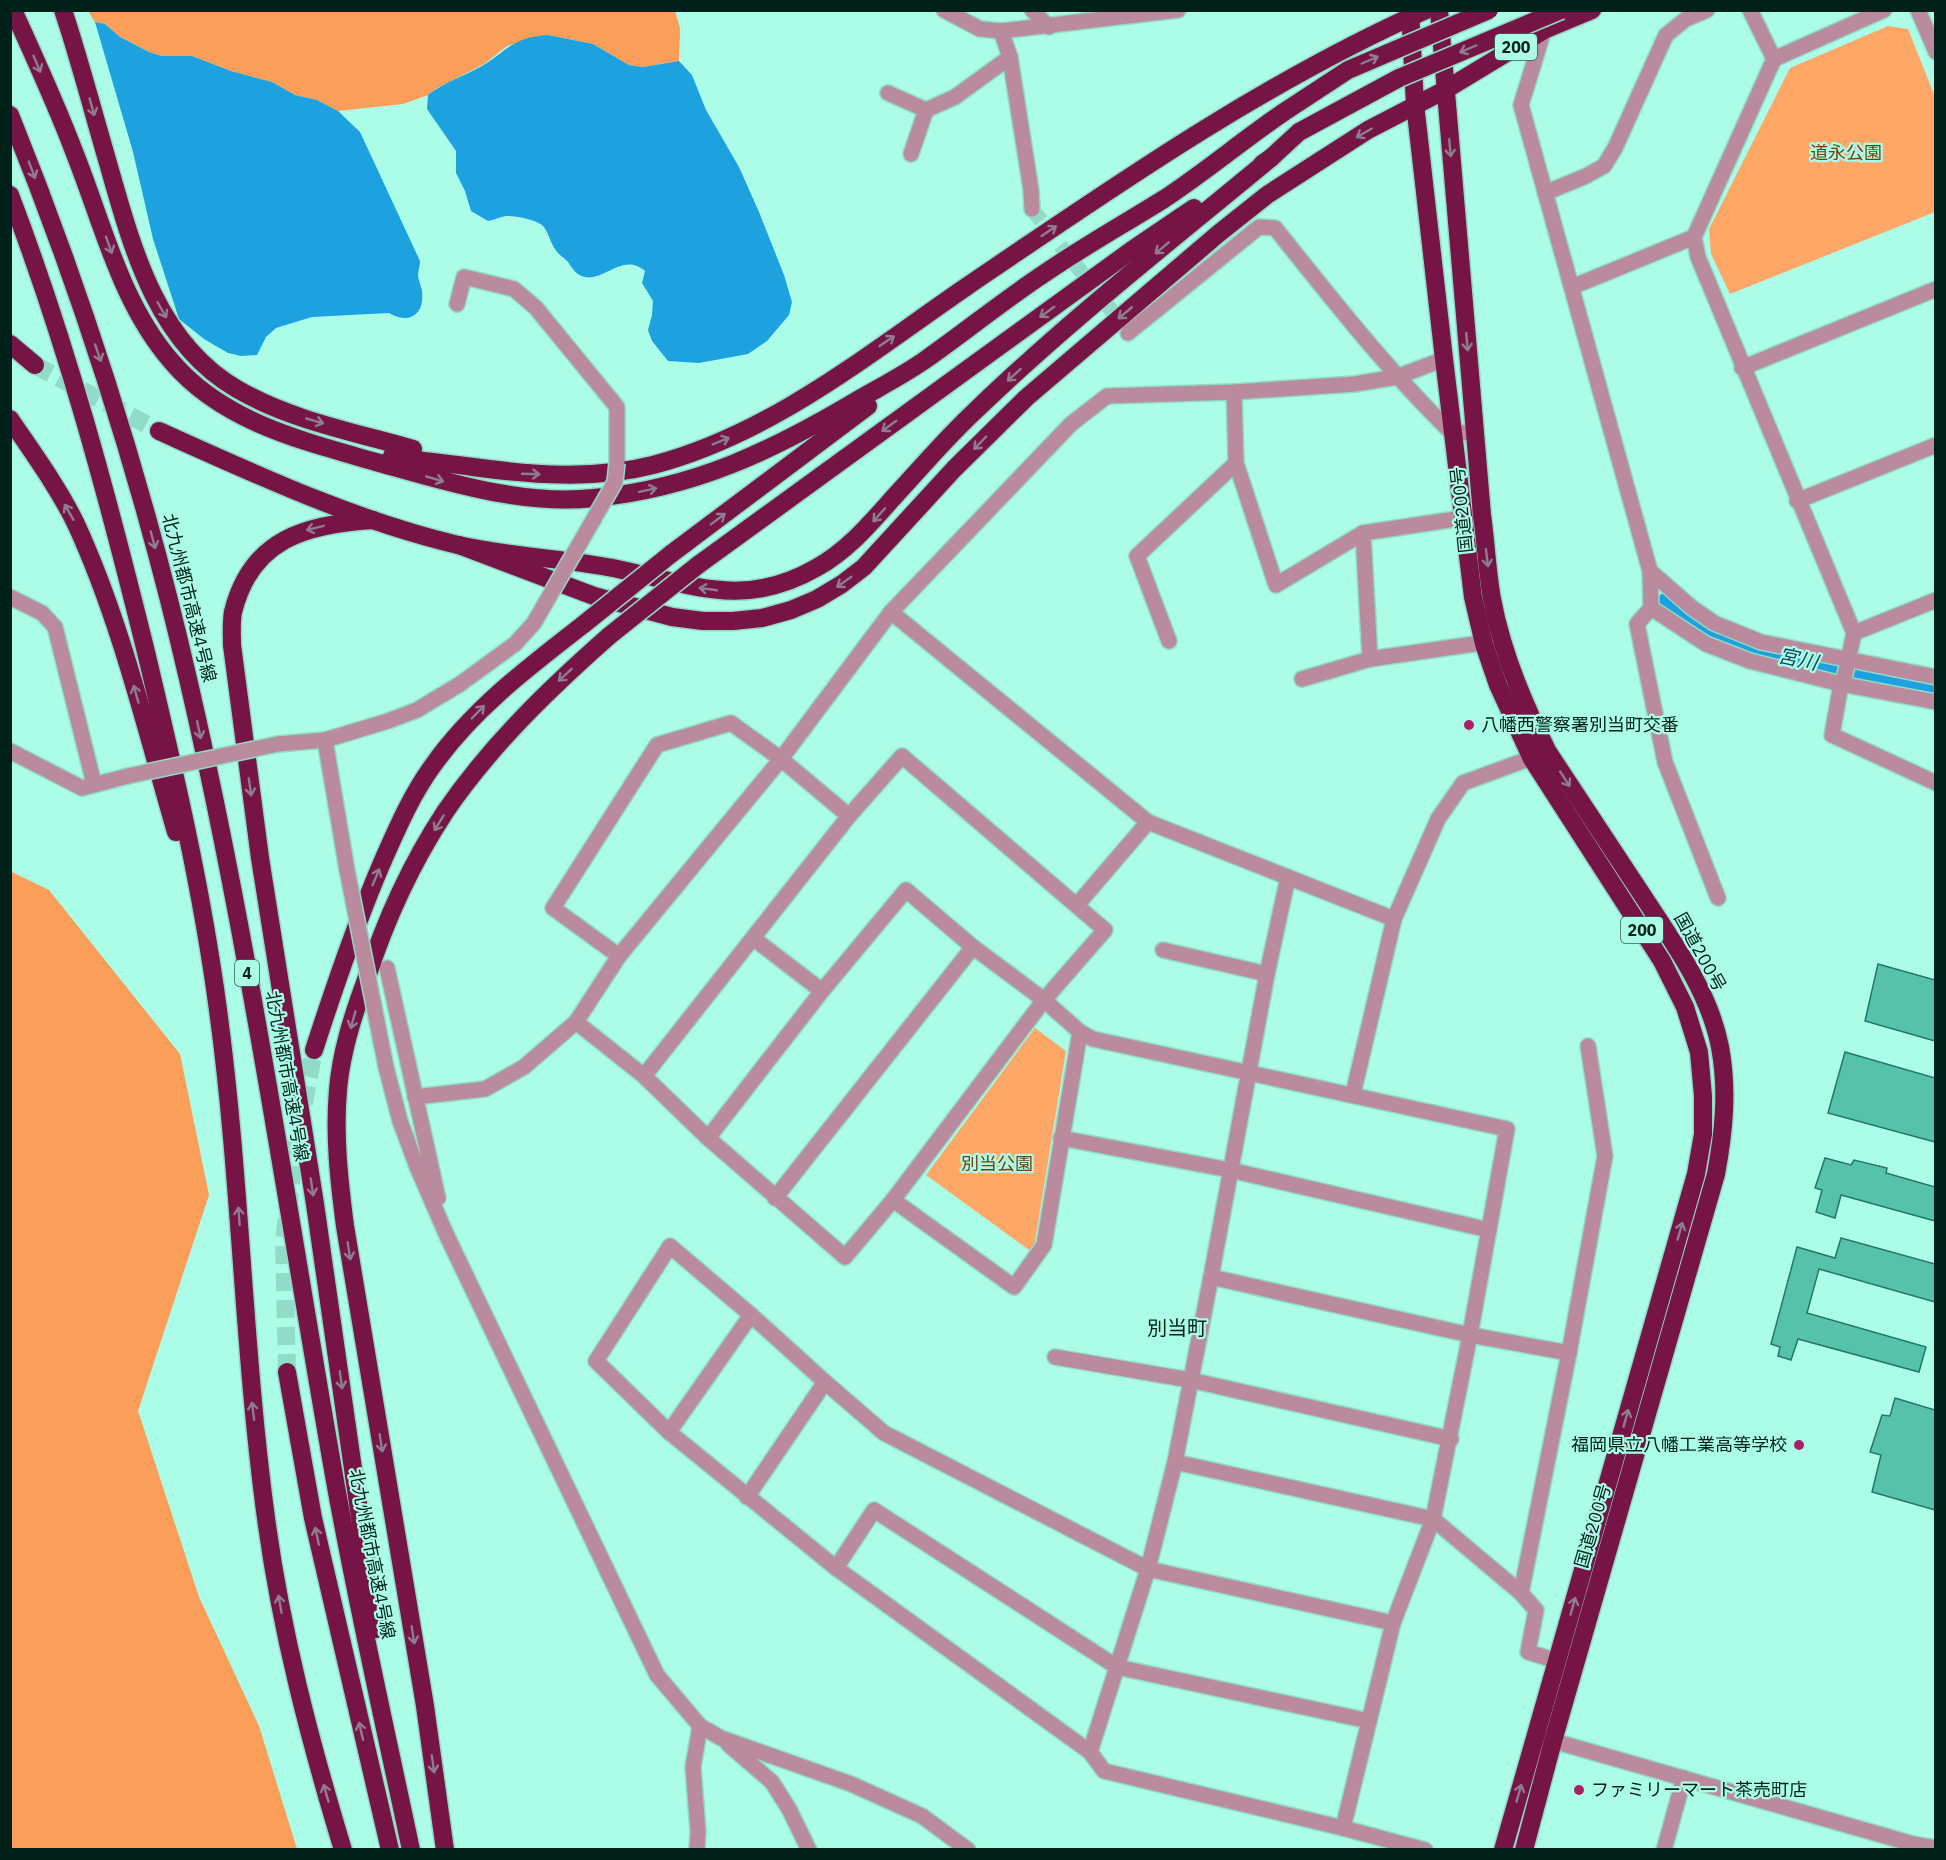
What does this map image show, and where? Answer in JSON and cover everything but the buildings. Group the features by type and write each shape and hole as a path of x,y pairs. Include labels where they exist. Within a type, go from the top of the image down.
{"highway":[{"path":"13,10 75,152 116,264 134,303 153,338 173,364 198,387 226,407 295,439 461,486 507,494 590,499 682,483 767,450 830,417 921,363 1044,273 1167,196 1284,112 1348,70 1489,10"},
{"path":"63,10 127,229 144,273 160,309 181,341 203,366 237,389 269,405 302,417 473,467"},
{"name":"国道200号","path":"1439,10 1498,685 1662,961 1685,1007 1699,1052 1703,1096 1703,1134 1696,1174 1557,1661 1524,1850"},
{"path":"459,545 609,567 729,592 759,589 789,580 816,568 863,532 950,436 1014,375 1299,132 1399,78 1561,10"},
{"name":"200","path":"1415,104 1445,90 1544,30 1592,10"},
{"path":"226,407 296,432 380,453 423,462 512,473 600,473 651,466 691,453 767,420 807,396 1026,246 1194,135 1351,45 1415,13"},
{"name":"国道200号","path":"1415,13 1415,104 1463,518 1473,597 1493,642"},
{"path":"159,431 305,496 373,520 459,545 594,596 672,617 703,621 733,621 772,615 817,599 864,567 954,469 1026,398 1267,195 1326,155 1415,104"},
{"name":"北九州都市高速4号線","path":"10,115 61,246 105,373 164,580 197,722 248,978 336,1486 411,1850"},
{"path":"445,1850 425,1706 345,1226 337,1138 338,1088 345,1046 374,955 394,905 424,847 446,812 504,739 535,705 609,636 698,565 1132,250 1272,157"},
{"name":"4","path":"10,195 35,258 73,377 109,508 164,729 192,854 210,952 228,1086 242,1251 249,1379 266,1520 282,1614 301,1700 343,1850"},
{"path":"314,1050 371,890 409,805 433,765 492,698 671,554 1044,273"},
{"path":"10,344 35,365"},
{"path":"10,419 50,479 74,521 111,611 210,952"},
{"path":"373,520 339,522 308,529 278,543 256,563 241,589 233,615 232,645 262,869 357,1491 390,1751"},
{"name":"国道200号","path":"1503,1850 1544,1738 1716,1174 1724,1130 1726,1090 1720,1046 1705,1000 1684,959 1540,755"},
{"path":"286,1372 316,1530 390,1850"}],"street":[{"path":"944,10 980,29 1000,31 1178,10"},
{"path":"1032,10 1048,27"},
{"path":"1545,193 1604,166 1615,148 1666,35 1686,19 1707,10"},
{"path":"1750,10 1774,59"},
{"path":"1884,10 1774,59 1694,237 1698,258 1742,368 1854,633 1832,735 1935,783"},
{"path":"1918,10 1935,52"},
{"path":"1544,30 1521,105 1650,571 1651,608 1637,624 1665,762 1718,898"},
{"path":"1000,31 1010,57 1032,209"},
{"path":"911,154 926,110 955,97 1010,57"},
{"path":"888,93 926,110"},
{"path":"1128,333 1259,227 1275,228 1397,377 1453,434 1476,431"},
{"path":"1572,286 1694,237"},
{"path":"10,751 82,788 278,744 325,740 417,710 460,684 515,644 534,623 615,482 617,407 536,308 514,289 464,277 457,304"},
{"path":"1742,368 1935,290"},
{"path":"415,1097 485,1089 524,1067 576,1022 619,956 781,759 891,612 1071,424 1107,396 1234,392 1355,384 1397,377 1444,359"},
{"path":"1234,392 1236,463 1276,585 1363,533 1482,515"},
{"path":"1797,501 1935,445"},
{"path":"1169,641 1137,556 1236,463"},
{"path":"1363,533 1370,659"},
{"path":"1650,571 1691,607 1714,623 1761,642 1935,677"},
{"path":"10,597 42,613 55,627 94,784"},
{"path":"1854,633 1935,600"},
{"path":"1651,608 1706,644 1750,661 1935,702"},
{"path":"891,612 1148,822 1394,919"},
{"path":"1302,679 1370,659 1493,642"},
{"path":"619,956 553,908 657,745 731,723 781,759 849,816"},
{"path":"325,740 347,870 386,1067 400,1122 447,1236 657,1675 700,1726 720,1738 772,1782 789,1809 809,1850"},
{"path":"1353,1094 1394,919 1438,819 1463,783 1540,755"},
{"path":"576,1022 644,1076 708,1138 846,1257 1044,1000 1105,930 902,756 849,816 644,1076"},
{"path":"1077,905 1148,822"},
{"path":"1090,1752 1148,1569 1175,1462 1267,974 1288,877"},
{"path":"708,1138 822,991 906,890 973,947 1044,1000 1080,1032 1093,1039 1507,1129 1451,1439 1433,1518 1393,1623 1343,1828"},
{"path":"753,938 822,991"},
{"path":"775,1198 973,947"},
{"path":"1163,950 1267,974"},
{"path":"387,968 447,1236"},
{"path":"892,1200 1014,1287 1044,1245 1080,1032"},
{"path":"1521,1593 1569,1353 1605,1156 1588,1046"},
{"path":"1061,1138 1230,1170 1489,1230"},
{"path":"1393,1623 1148,1569 884,1433 751,1314 670,1246 596,1361 669,1432 747,1497 836,1568 1090,1752 1104,1772 1343,1828 1425,1850"},
{"path":"1211,1277 1470,1335 1569,1353"},
{"path":"669,1432 751,1314"},
{"path":"1054,1357 1190,1380 1451,1439"},
{"path":"747,1497 825,1382"},
{"path":"1175,1462 1433,1518 1521,1593 1536,1610 1528,1652 1557,1661"},
{"path":"836,1568 874,1510 1117,1667 1369,1721"},
{"path":"697,1850 698,1831 693,1767 700,1726"},
{"path":"720,1738 851,1784 922,1816 968,1850"},
{"path":"1544,1738 1913,1847 1935,1848"},
{"path":"1664,1850 1684,1778"}],"green space":[{"name":"道永公園","path":"1888,26 1908,29 1935,97 1935,212 1730,294 1711,254 1709,229 1790,68"},
{"name":"別当公園","path":"1035,1028 1066,1051 1033,1253 926,1175"}],"shaded area":[{"path":"88,11 675,11 680,28 679,61 643,67 629,65 593,44 548,35 507,46 484,64 428,95 403,104 338,111 317,100 295,95 272,82 231,71 192,56 162,56 149,52 120,37 105,24 95,22"},
{"path":"10,871 49,890 180,1054 209,1195 138,1411 199,1597 259,1726 297,1849 11,1849"}],"water":[{"path":"95,22 105,24 120,37 149,52 162,56 192,56 231,71 272,82 295,95 317,100 338,111 360,132 420,261 418,276 422,299 418,312 409,318 389,313 312,317 276,328 266,337 257,355 241,356 228,353 204,339 179,319 153,239 133,152"},
{"path":"548,35 593,44 629,65 643,67 679,61 692,75 706,110 739,167 759,212 792,302 789,315 767,341 748,354 699,363 668,361 652,341 648,330 653,301 642,283 645,271 629,264 600,275 582,276 556,251 542,225 510,216 488,221 471,211 456,173 456,151 427,109 428,95 482,66 518,42"}],"waterway":[{"name":"宮川","path":"1670,608 1700,631 1739,646 1826,667 1936,688"}],"tunnel":[{"path":"1032,209 1125,328"},
{"path":"35,365 159,431"},
{"path":"287,1372 284,1240 295,1150 314,1050"}],"place":[{"name":"八幡西警察署別当町交番","path":"1469,725"},
{"name":"福岡県立八幡工業高等学校","path":"1799,1445"},
{"name":"ファミリーマート茶売町店","path":"1579,1790"}],"district":[{"name":"別当町","path":"1177,1328"}]}
